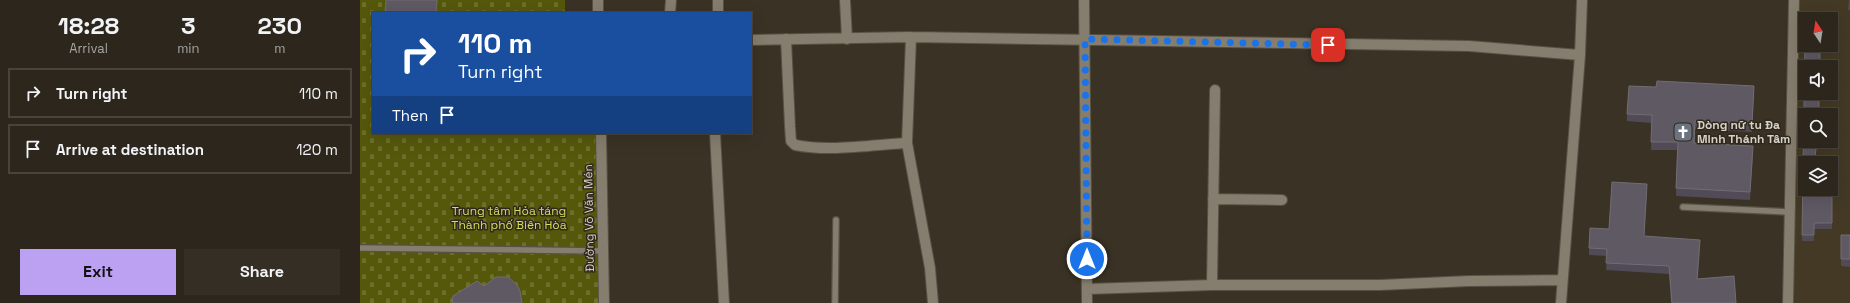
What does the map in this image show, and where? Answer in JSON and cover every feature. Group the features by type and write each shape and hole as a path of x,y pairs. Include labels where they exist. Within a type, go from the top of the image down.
{"street":[{"path":"598,0 598,12"},
{"path":"670,12 671,0"},
{"path":"718,0 718,12"},
{"path":"845,0 847,39"},
{"path":"1084,0 1087,303"},
{"path":"1561,303 1580,55 1582,0"},
{"path":"1788,303 1794,0"},
{"path":"911,36 907,143 930,268 933,303"},
{"path":"752,40 847,39 911,36 1085,39 1374,46 1470,46 1580,55"},
{"path":"786,40 791,141 795,145 804,147 834,147 907,143"},
{"path":"1212,285 1215,90"},
{"name":"Đường Võ Văn Mén","path":"601,134 604,303"},
{"path":"715,134 724,303"},
{"path":"1214,199 1282,200"},
{"path":"1087,289 1212,285 1380,285 1469,281 1562,280"}],"lane":[{"path":"1682,207 1790,212"},
{"path":"835,303 836,220"},
{"path":"360,248 603,251"}],"shaded area":[{"path":"1799,0 1850,0 1850,303 1792,303 1798,43 1798,52 1838,52 1838,12 1799,12"}],"green space":[{"name":"Trung tâm Hỏa táng Thành phố Biên Hòa","path":"360,0 565,0 565,12 372,12 372,134 596,134 599,303 360,303"}],"building":[{"path":"386,0 437,0 436,12 385,12"},
{"path":"1805,52 1820,52 1820,60 1805,60"},
{"path":"1657,81 1754,86 1752,124 1695,121 1694,143 1753,146 1750,192 1676,188 1678,142 1651,142 1652,115 1627,114 1629,86 1656,87"},
{"path":"1804,100 1819,100 1819,108 1804,108"},
{"path":"1803,148 1816,148 1815,156 1803,156"},
{"path":"1612,182 1647,184 1644,236 1700,240 1697,279 1734,276 1736,303 1672,303 1669,266 1606,263 1607,249 1589,248 1590,228 1609,229"},
{"path":"1803,196 1832,196 1832,223 1814,223 1814,235 1802,235"},
{"path":"1841,235 1850,235 1850,259 1841,259"},
{"path":"496,277 508,277 517,285 520,291 522,303 452,303 453,296 477,281 484,286"}],"place":[{"name":"Dòng nữ tu Đa Minh Thánh Tâm","path":"1683,132"}],"route":[{"path":"1087,259 1085,39 1328,45"}]}
